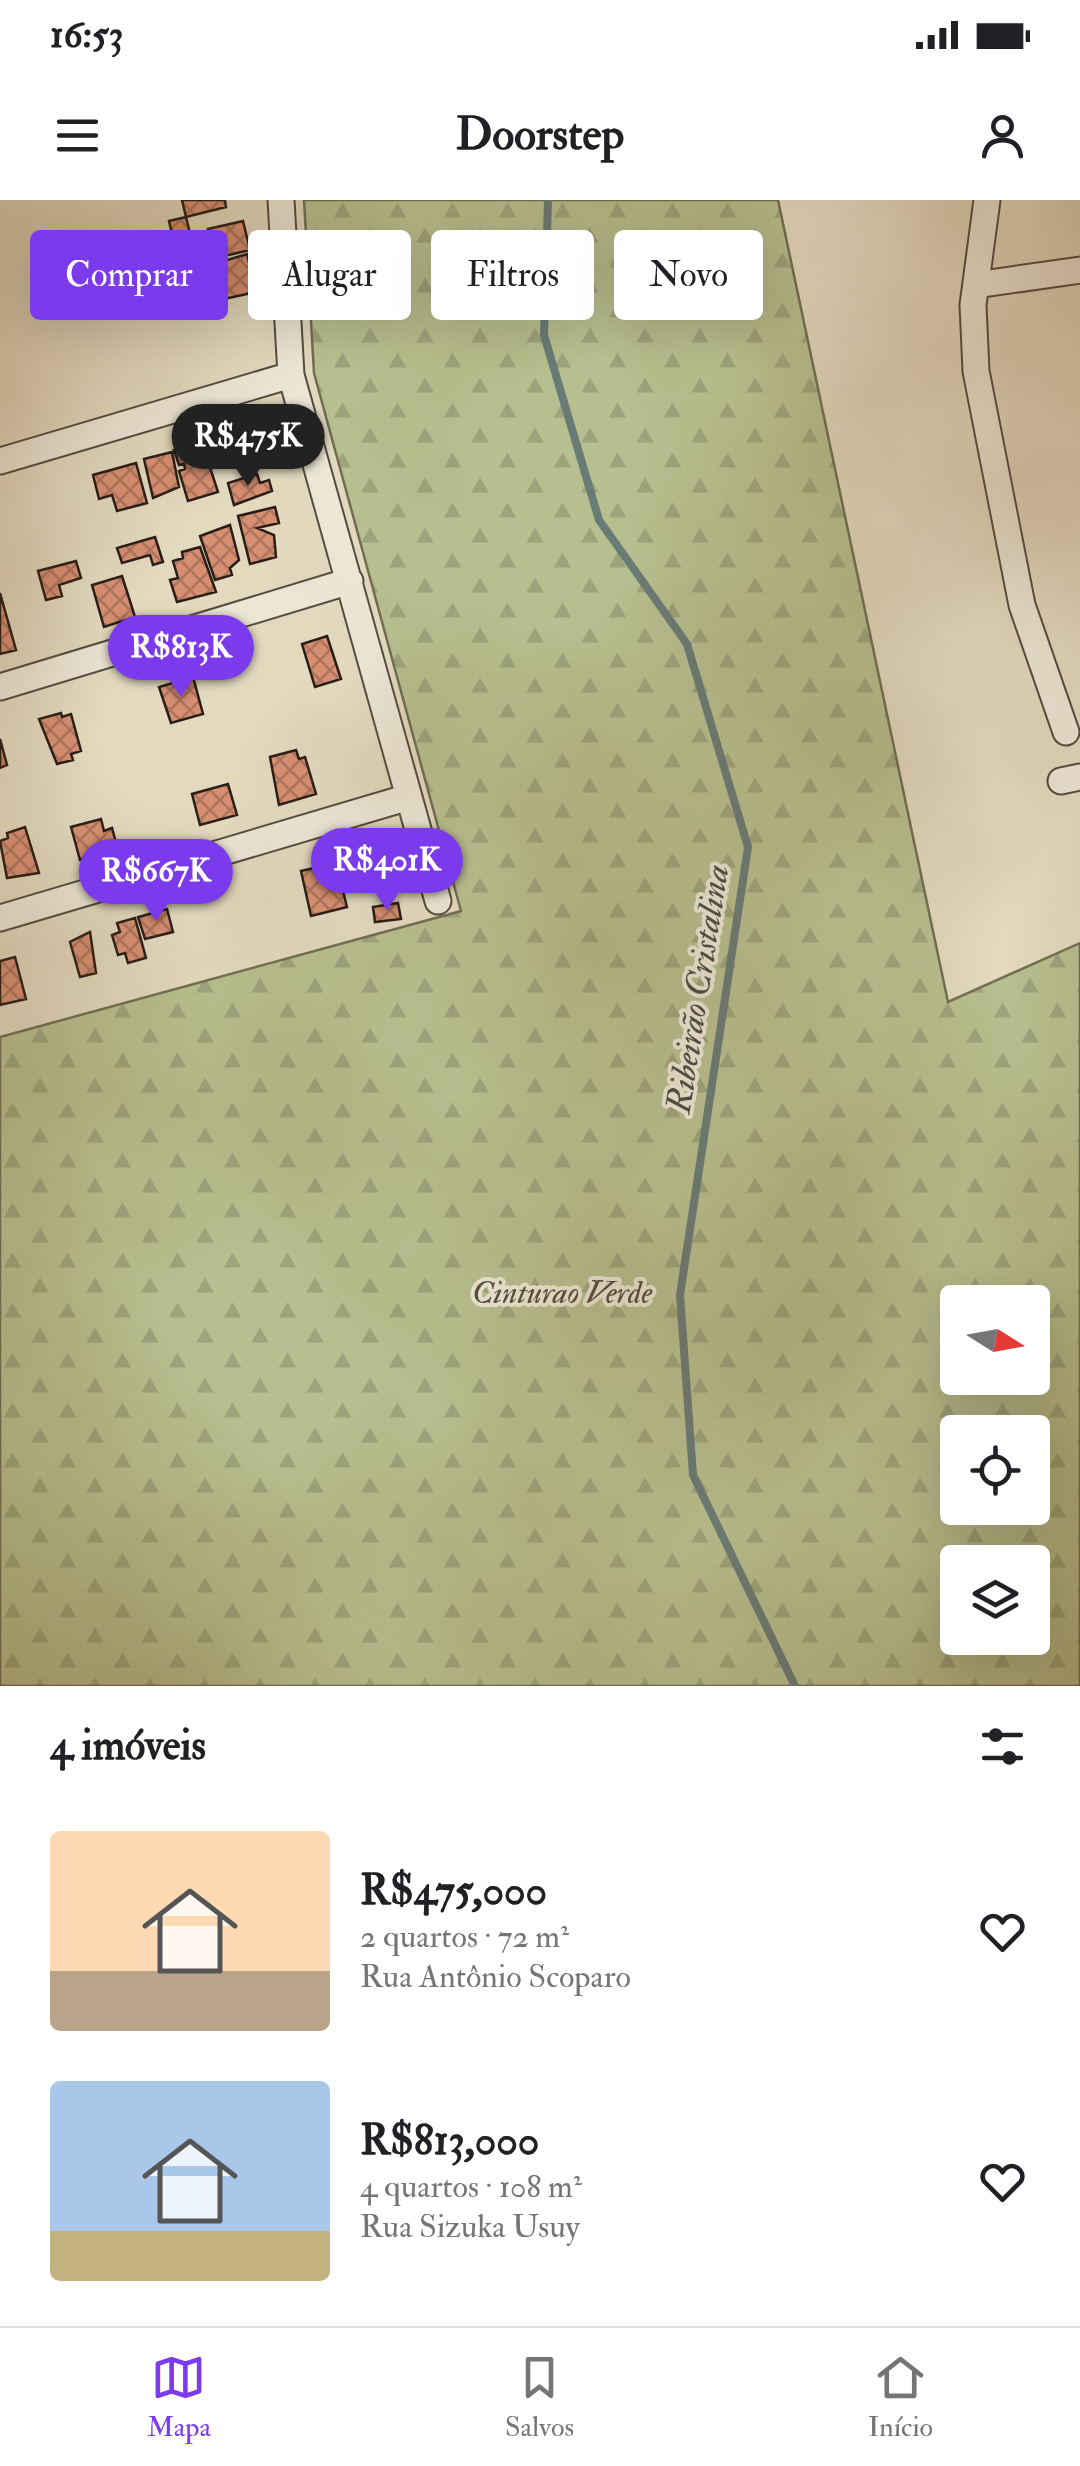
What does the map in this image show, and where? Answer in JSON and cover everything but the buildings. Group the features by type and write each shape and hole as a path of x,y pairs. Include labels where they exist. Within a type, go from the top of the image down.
{"street":[{"path":"282,200 291,374 438,900"},
{"path":"987,200 976,285 976,371 1017,586 1066,732"},
{"path":"976,285 1080,270"},
{"path":"0,460 291,374"},
{"path":"0,688 350,581"},
{"path":"0,918 409,797"}],"green space":[{"name":"Cinturao Verde","path":"304,200 778,200 948,1002 1080,943 1080,1686 0,1686 0,1037 461,911 314,373 311,320 411,320 411,230 306,230"}],"waterway":[{"name":"Ribeirão Cristalina","path":"548,200 544,335 599,520 687,644 748,847 680,1295 693,1475 795,1686"}]}
